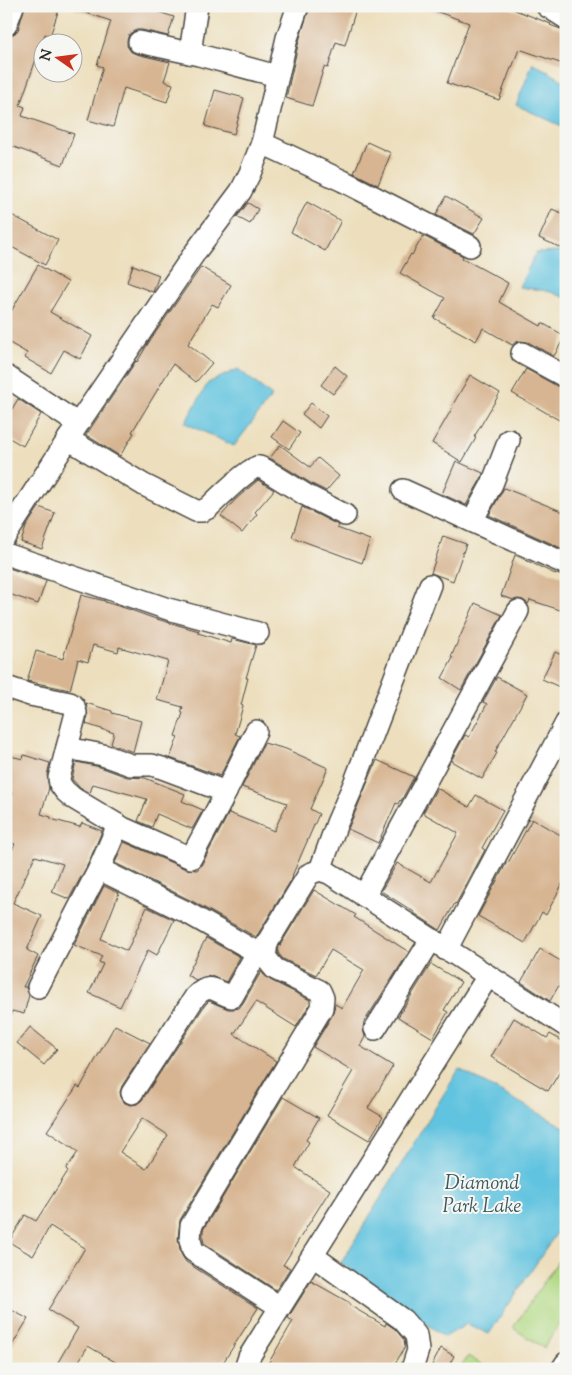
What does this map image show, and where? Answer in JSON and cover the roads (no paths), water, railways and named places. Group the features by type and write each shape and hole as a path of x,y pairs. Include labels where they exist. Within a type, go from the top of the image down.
{"street":[{"path":"6,25 13,6"},
{"path":"190,53 197,6"},
{"path":"6,535 73,432 196,251 241,191 262,143 277,76 298,6"},
{"path":"547,6 566,18"},
{"path":"139,42 190,53 277,76"},
{"path":"262,143 343,181 470,246"},
{"path":"522,353 566,377"},
{"path":"6,376 73,432 144,485 196,511 208,508 245,473 258,466 306,495 345,515"},
{"path":"472,521 492,484 509,440"},
{"path":"403,490 566,564"},
{"path":"6,554 168,609 258,633"},
{"path":"320,870 336,823 354,784 430,585"},
{"path":"364,896 518,611"},
{"path":"6,687 30,695 70,703 74,706 76,713 60,778 60,784 65,791 73,798 118,824 191,858 256,731"},
{"path":"375,1030 439,945 566,723"},
{"path":"67,748 103,755 131,765 152,765 226,792"},
{"path":"38,987 99,869 118,824"},
{"path":"99,869 186,912 261,955 275,968 320,991 323,998 322,1008 191,1226 190,1240 193,1251 280,1307"},
{"path":"132,1093 200,991 205,988 211,988 232,998 261,955 309,874 320,870 330,873 488,976 564,1019"},
{"path":"245,1369 249,1357 488,976"},
{"path":"313,1256 403,1320 416,1335 418,1350 412,1369"},
{"path":"562,1369 566,1363"}],"water":[{"path":"533,63 566,82 566,128 516,105"},
{"path":"560,252 566,254 566,298 548,291 519,287 536,253"},
{"path":"238,369 272,396 234,446 185,423 208,383"},
{"name":"Diamond Park Lake","path":"459,1069 566,1128 566,1219 489,1334 467,1324 445,1337 341,1263"}]}
